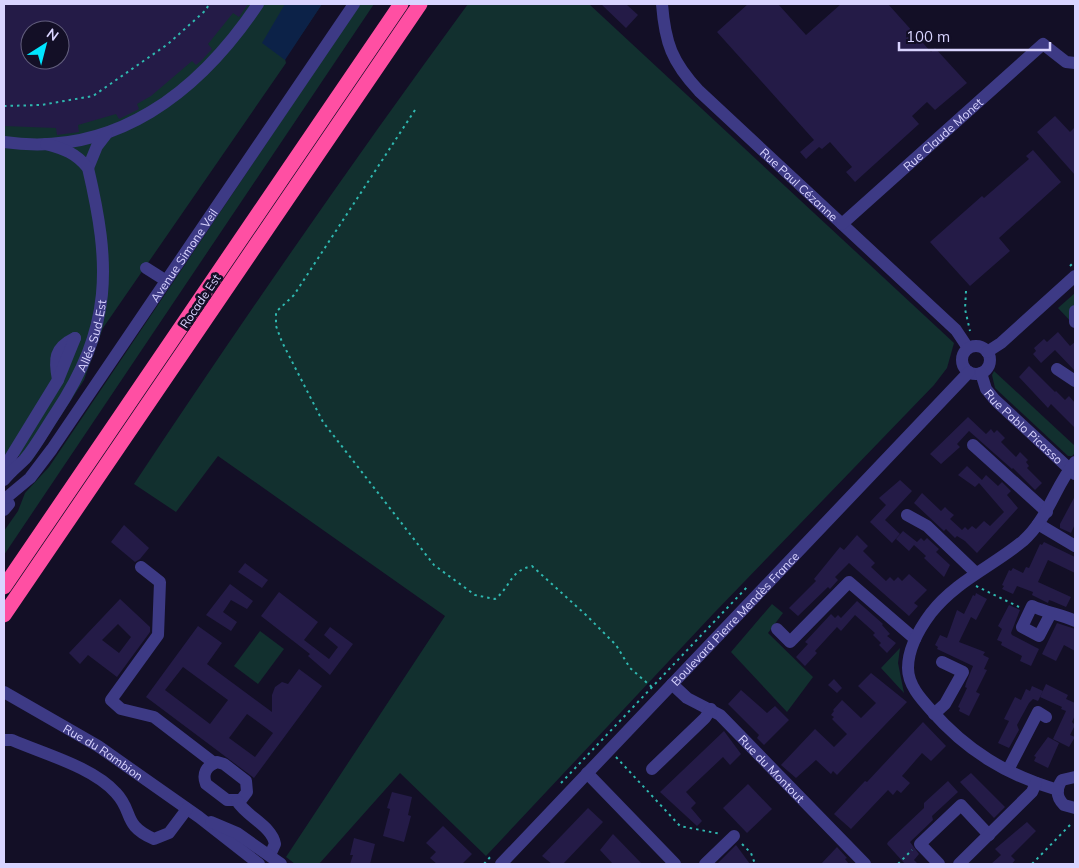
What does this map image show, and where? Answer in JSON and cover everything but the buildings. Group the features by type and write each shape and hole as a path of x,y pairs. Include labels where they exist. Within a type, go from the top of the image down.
{"highway":[{"name":"Rocade Est","path":"4,586 401,4"},
{"name":"Rocade Est","path":"4,615 420,4"}],"street":[{"path":"4,142 46,144 88,140 150,113 206,67 231,40 258,4"},
{"name":"Avenue Simone Veil","path":"5,502 38,470 165,280 354,4"},
{"name":"Rue Paul Cézanne","path":"662,4 668,47 680,72 956,330 968,348"},
{"name":"Rue Claude Monet","path":"842,224 1043,44 1066,62 1075,63"},
{"path":"155,93 163,104"},
{"path":"88,168 96,146 107,133"},
{"path":"46,144 66,150 80,158 88,168"},
{"name":"Allée Sud-Est","path":"4,480 26,458 76,380 92,343 100,315 104,280 101,237 88,168"},
{"path":"146,268 165,280"},
{"path":"988,352 1001,343 1075,276"},
{"path":"1075,311 1075,322"},
{"path":"4,468 46,403 58,380 68,369 77,350 75,338"},
{"path":"977,346 988,352 990,362 975,372 962,360 968,348 977,346"},
{"path":"1057,369 1075,380"},
{"name":"Boulevard Pierre Mendès France","path":"501,864 661,695 975,372"},
{"name":"Rue Pablo Picasso","path":"975,372 994,400 1073,469"},
{"path":"46,403 60,389 76,380"},
{"path":"973,445 1047,512"},
{"path":"1058,790 1008,770 970,748 934,714 919,696 908,670 909,656 915,639 932,612 976,572 1024,540 1047,512 1073,469"},
{"path":"907,514 927,526 976,572"},
{"path":"1038,524 1075,546"},
{"path":"141,566 160,582 158,634 111,700 121,709 154,717 214,763 224,764 246,781 247,792 237,802"},
{"path":"777,629 790,642 849,582 915,639"},
{"path":"1050,615 1039,636 1022,626 1032,606 1050,615 1061,614 1075,621"},
{"path":"934,714 945,704 962,672 942,662"},
{"name":"Rue du Montout","path":"672,684 687,698 720,715 865,864"},
{"name":"Rue du Rambion","path":"4,692 98,746 187,809 237,833 281,864"},
{"path":"652,769 705,718 711,709"},
{"path":"1008,770 1038,712 1046,717"},
{"path":"4,740 12,740 97,777 118,794 139,832 154,839 169,834 187,809"},
{"path":"214,763 206,768 204,774 206,784 227,800 237,802 243,811 271,833 275,844 270,855"},
{"path":"587,773 675,864"},
{"path":"1075,777 1062,780 1058,790 1060,801 1064,805 1075,808"},
{"path":"959,864 1032,792 1036,782"},
{"path":"939,864 920,844 961,805 989,835"},
{"name":"Rue du Rambion","path":"199,816 259,864"},
{"path":"705,864 734,836"},
{"path":"510,854 520,864"}],"path":[{"path":"4,106 41,105 93,96 168,44 206,10 209,4"},
{"path":"416,110 294,294 276,312 276,326 282,342 323,422 434,565 475,595 495,599 521,569 532,566 586,615 616,646 630,668 661,695"},
{"path":"966,291 965,309 970,331"},
{"path":"965,581 1029,612"},
{"path":"609,750 680,826 734,836 751,853 752,861 755,864"},
{"path":"1032,864 1071,824"},
{"path":"898,864 920,844"}],"green space":[{"path":"4,4 322,4 285,59 286,63 103,328 84,380 31,462 22,456 18,456 10,448 4,456"},
{"path":"360,4 374,4 4,555 4,531 18,511 25,493 49,467"},
{"path":"468,4 589,4 954,343 947,368 934,385 714,613 486,856 400,773 319,864 295,864 286,857 445,616 218,456 176,512 134,484 298,242"},
{"path":"1075,293 1075,326 1058,308"},
{"path":"994,371 1075,446 1075,453 1072,456 1068,456 995,388 992,375"},
{"path":"772,604 783,613 768,633 813,677 787,712 731,652"},
{"path":"260,631 284,649 258,684 234,666"},
{"path":"900,648 898,663 904,693 881,668"}],"water":[{"path":"285,4 322,4 285,60 262,43"}]}
